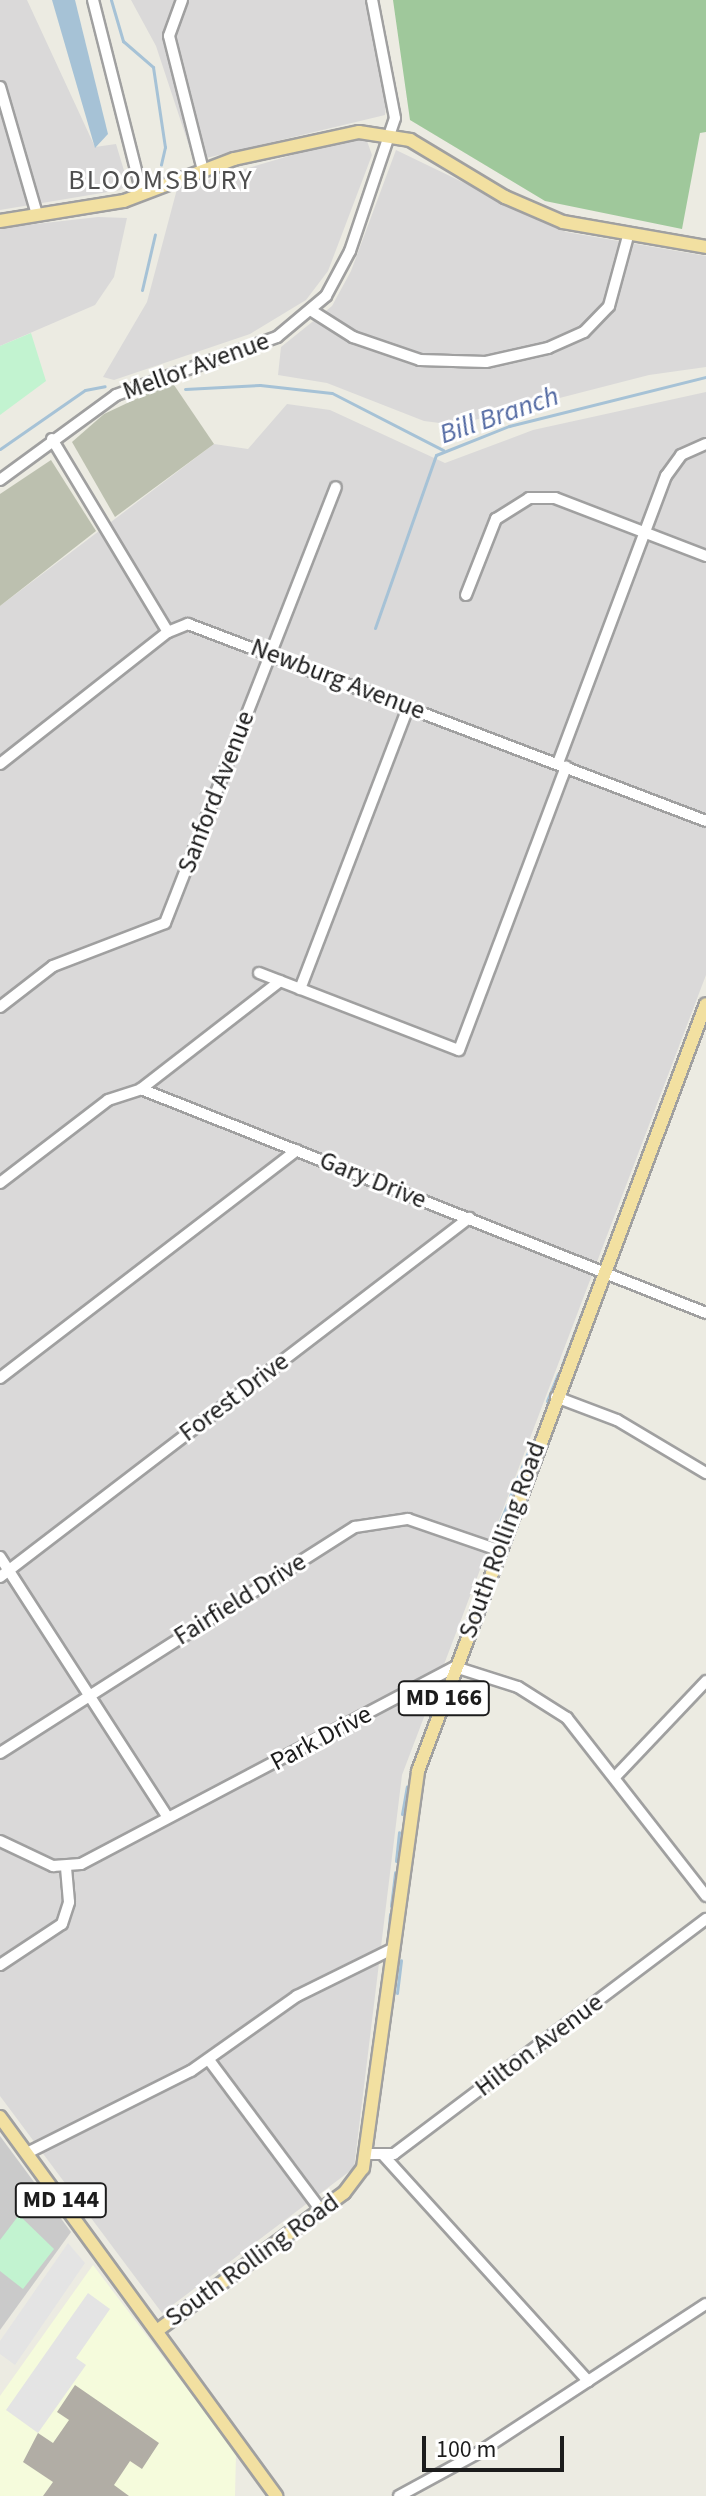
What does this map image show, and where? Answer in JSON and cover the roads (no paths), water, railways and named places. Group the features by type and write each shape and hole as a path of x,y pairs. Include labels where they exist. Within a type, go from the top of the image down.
{"main road":[{"path":"0,221 142,194 203,170 331,135 392,135 427,148 534,211 628,236 706,247"},
{"name":"South Rolling Road","path":"158,2330 321,2210 356,2180 367,2154 418,1771 498,1550 706,1004"},
{"name":"MD 144","path":"0,2117 276,2496"}],"street":[{"path":"93,0 142,194"},
{"path":"182,0 169,36 203,170"},
{"name":"Mellor Avenue","path":"0,480 52,439 139,384 277,337 312,311 344,264 392,135 393,84 372,0"},
{"path":"0,87 37,214"},
{"path":"312,311 353,337 420,360 486,362 548,348 584,332 609,306 628,236"},
{"path":"0,764 168,632 52,439"},
{"path":"259,973 459,1050 672,464 689,448 706,444"},
{"name":"Sanford Avenue","path":"0,1007 53,966 165,923 336,487"},
{"path":"466,595 496,519 529,498 555,498 706,556"},
{"name":"Newburg Avenue","path":"168,632 200,625 706,821"},
{"path":"300,989 408,707"},
{"path":"0,1183 108,1100 141,1089 280,981"},
{"name":"Gary Drive","path":"141,1089 706,1313"},
{"path":"0,1378 297,1150"},
{"name":"Forest Drive","path":"4,1574 469,1218"},
{"path":"556,1397 617,1420 706,1473"},
{"name":"Fairfield Drive","path":"0,1753 371,1521 426,1523 498,1550"},
{"path":"0,1557 4,1574 89,1695 167,1816"},
{"path":"455,1667 518,1687 567,1718 616,1776 706,1896"},
{"name":"Park Drive","path":"66,1866 455,1667"},
{"path":"616,1776 706,1681"},
{"path":"0,1841 39,1862 66,1866 69,1902 62,1924 0,1965"},
{"name":"Hilton Avenue","path":"384,2156 706,1919"},
{"path":"27,2153 209,2060 297,1996 394,1948"},
{"path":"209,2060 321,2210"},
{"path":"367,2154 384,2156 588,2381"},
{"path":"399,2496 588,2381 706,2304"}],"water":[{"path":"52,0 75,0 108,134 95,148"}],"waterway":[{"path":"111,0 123,41 153,67 165,147 161,165"},
{"path":"142,290 155,234"},
{"name":"Bill Branch","path":"375,628 436,455 509,426 706,377"},
{"path":"185,389 260,385 332,393 443,450"},
{"path":"0,449 85,390 105,386"},
{"path":"562,1365 582,1312"},
{"path":"547,1401 558,1374"},
{"path":"510,1496 530,1447"},
{"path":"498,1527 507,1505"},
{"path":"484,1563 487,1557"},
{"path":"402,1814 407,1786"},
{"path":"396,1861 399,1832"},
{"path":"391,1906 395,1872"},
{"path":"388,1937 390,1914"},
{"path":"397,1993 401,1960"}],"district":[{"name":"BLOOMSBURY","path":"161,180"}]}
